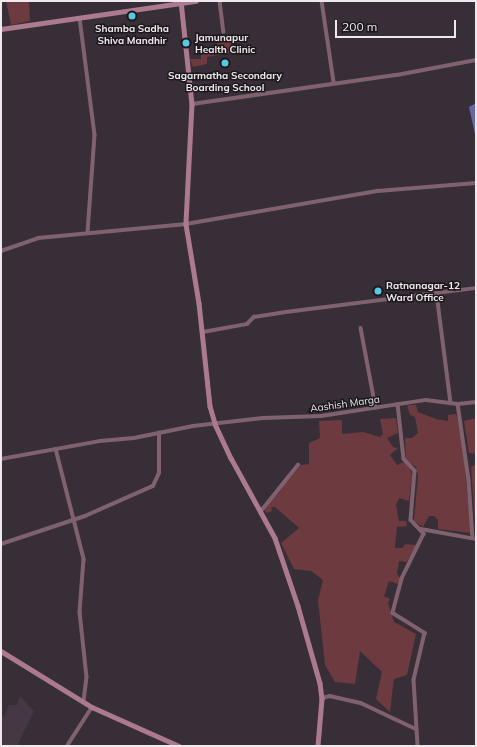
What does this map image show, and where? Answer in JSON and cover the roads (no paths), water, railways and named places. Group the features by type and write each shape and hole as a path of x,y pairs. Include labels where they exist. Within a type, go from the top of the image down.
{"street":[{"path":"1,29 196,1"},
{"path":"220,1 224,32"},
{"path":"322,1 334,82"},
{"path":"181,3 192,104 186,224 203,332 210,406 215,424 275,538 298,606 322,698 318,746"},
{"path":"80,18 95,135 88,233"},
{"path":"192,104 334,82 398,75 476,60"},
{"path":"1,251 38,238 186,224 378,191 476,184"},
{"path":"203,332 247,324 254,317 476,288"},
{"path":"437,294 451,403"},
{"path":"361,328 376,408"},
{"name":"Aashish Marga","path":"1,459 215,424 263,418 321,416 426,400 458,404 476,402"},
{"path":"398,404 404,459 415,471 411,520 422,529 475,538 467,460 458,404"},
{"path":"1,544 74,520 153,486 160,473 159,433"},
{"path":"56,449 84,559 80,612 87,677 84,702"},
{"path":"261,510 298,465"},
{"path":"418,746 414,680 426,633 393,613 402,579 424,534 422,529"},
{"path":"1,651 92,707 179,746"},
{"path":"322,698 330,696 361,703 416,729"},
{"path":"66,746 92,707"}],"place":[{"name":"Shamba Sadha Shiva Mandhir","path":"132,16"},
{"name":"Jamunapur Health Clinic","path":"186,43"},
{"name":"Sagarmatha Secondary Boarding School","path":"225,63"},
{"name":"Ratnanagar-12 Ward Office","path":"378,291"}]}
